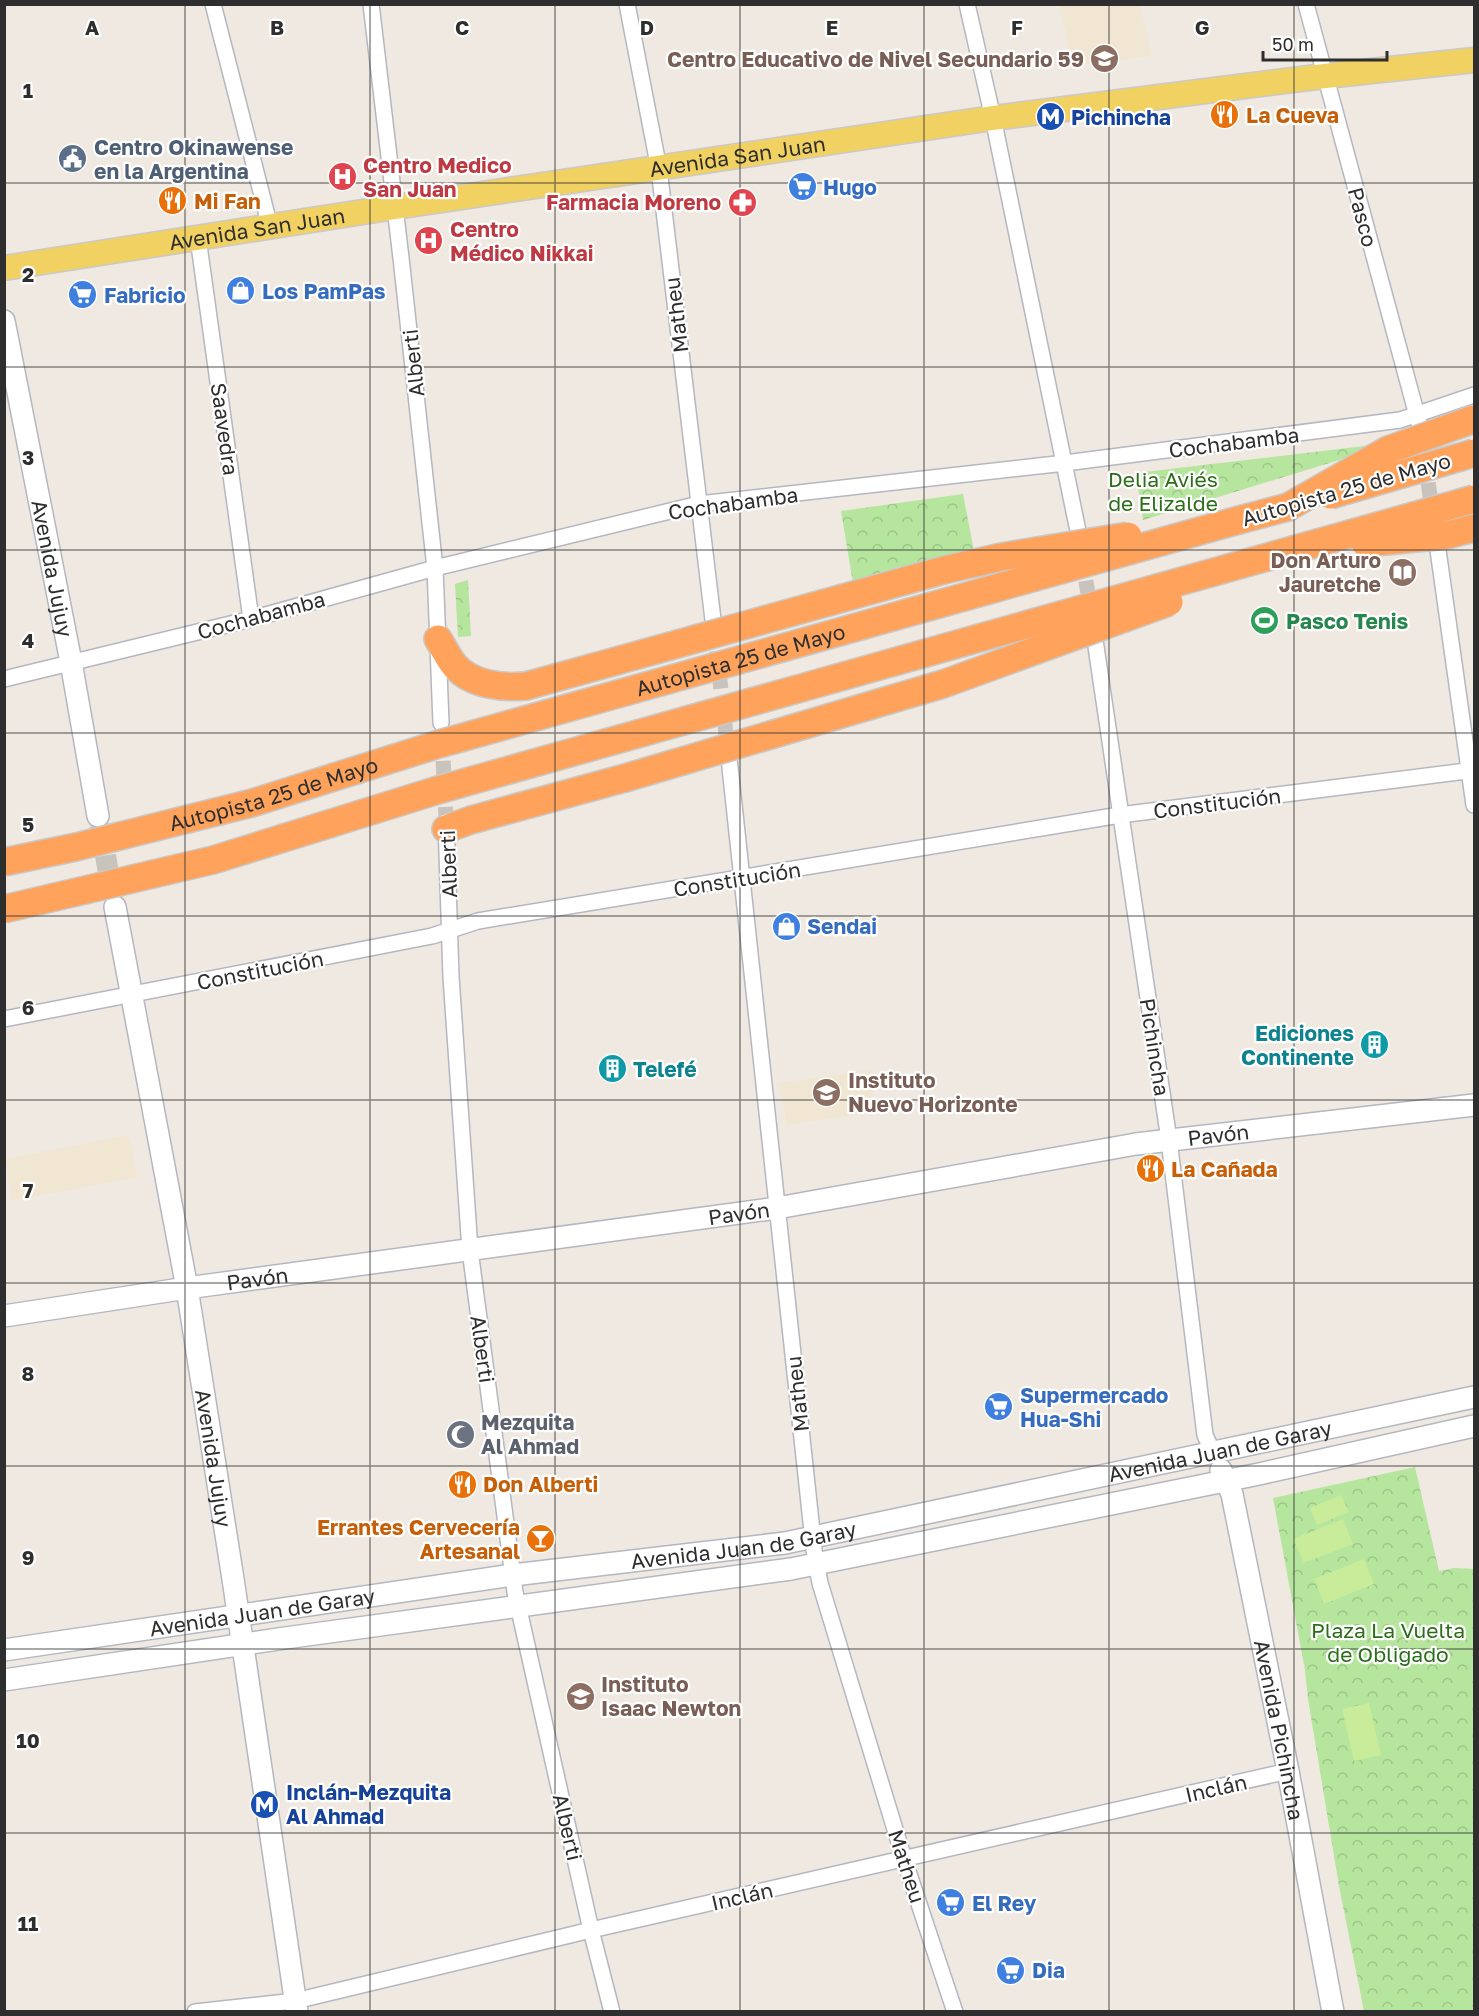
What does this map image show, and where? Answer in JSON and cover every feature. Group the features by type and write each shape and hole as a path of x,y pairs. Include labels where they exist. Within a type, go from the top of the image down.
{"highway":[{"path":"1288,507 1388,450 1474,419"},
{"name":"Autopista 25 de Mayo","path":"4,862 76,847 252,803 439,744 1474,453"},
{"name":"Autopista 25 de Mayo","path":"4,909 213,860 438,790 1474,499"},
{"path":"438,639 454,665 464,674 495,685 526,686 975,563 1067,545 1239,520"},
{"path":"1301,549 1420,538 1474,528"},
{"path":"446,824 471,820 625,778 943,684 1158,606 1221,580 1253,562"}],"main road":[{"name":"Avenida San Juan","path":"4,268 993,118 1325,76 1474,60"},
{"name":"Avenida Jujuy","path":"4,321 71,662 98,816"},
{"name":"Avenida Jujuy","path":"115,906 187,1288 296,2006"},
{"name":"Pavón","path":"4,1316 187,1288 777,1208 1124,1146 1474,1105"},
{"name":"Avenida Juan de Garay","path":"4,1650 513,1575 785,1543 1474,1397"},
{"name":"Avenida Juan de Garay","path":"4,1680 242,1644 816,1564 1227,1481 1474,1426"},
{"name":"Avenida Pichincha","path":"1213,1453 1232,1494 1333,2012"}],"street":[{"path":"213,4 270,227"},
{"name":"Alberti","path":"371,4 435,568 441,723"},
{"name":"Matheu","path":"627,4 658,169 714,627"},
{"path":"967,4 993,118 1078,531"},
{"name":"Pasco","path":"1306,4 1419,421"},
{"name":"Saavedra","path":"198,238 251,620"},
{"name":"Cochabamba","path":"4,679 251,620 435,568 699,504 1065,463 1400,420 1419,421 1474,395"},
{"path":"1437,543 1472,770 1474,805"},
{"name":"Pichincha","path":"1095,640 1169,1140 1205,1436 1213,1453"},
{"name":"Matheu","path":"729,758 740,878 816,1564 904,1859 955,2012"},
{"name":"Constitución","path":"4,1019 432,936 478,921 1120,815 1472,770"},
{"name":"Alberti","path":"446,824 450,930 470,1250 513,1575 591,1930 612,2012"},
{"name":"Inclán","path":"195,2012 296,2006 591,1930 1288,1772"}],"shaded area":[{"path":"1060,5 1140,5 1151,56 1072,66"},
{"name":"Instituto Nuevo Horizonte","path":"870,1070 875,1112 787,1125 780,1083"},
{"path":"128,1135 137,1177 12,1201 5,1159"}],"green space":[{"name":"Delia Aviés de Elizalde","path":"1398,442 1143,520 1136,473"},
{"path":"963,494 975,556 853,583 841,511"},
{"path":"468,580 471,636 458,637 455,584"},
{"name":"Plaza La Vuelta de Obligado","path":"1415,1467 1439,1571 1454,1568 1474,1569 1474,2011 1364,2011 1339,1886 1305,1670 1273,1498"},
{"path":"1341,1495 1349,1512 1317,1525 1310,1508"},
{"path":"1343,1519 1353,1544 1304,1563 1293,1539"},
{"path":"1364,1559 1374,1584 1324,1604 1314,1579"},
{"path":"1369,1703 1381,1755 1354,1761 1342,1709"}],"tunnel":[{"path":"1425,460 1433,517"},
{"path":"1082,558 1091,611"},
{"path":"714,628 728,752"},
{"path":"442,738 446,819"},
{"path":"100,825 113,898"}],"place":[{"name":"Centro Educativo de Nivel Secundario 59","path":"1105,59"},
{"name":"La Cueva","path":"1225,115"},
{"name":"Pichincha","path":"1050,117"},
{"name":"Centro Okinawense en la Argentina","path":"73,159"},
{"name":"Centro Medico San Juan","path":"342,177"},
{"name":"Hugo","path":"802,187"},
{"name":"Mi Fan","path":"173,201"},
{"name":"Farmacia Moreno","path":"742,202"},
{"name":"Centro Médico Nikkai","path":"429,241"},
{"name":"Los PamPas","path":"241,291"},
{"name":"Fabricio","path":"83,295"},
{"name":"Don Arturo Jauretche","path":"1402,572"},
{"name":"Pasco Tenis","path":"1265,621"},
{"name":"Sendai","path":"786,926"},
{"name":"Ediciones Continente","path":"1375,1045"},
{"name":"Telefé","path":"612,1069"},
{"name":"Instituto Nuevo Horizonte","path":"827,1092"},
{"name":"La Cañada","path":"1150,1169"},
{"name":"Supermercado Hua-Shi","path":"999,1407"},
{"name":"Mezquita Al Ahmad","path":"460,1434"},
{"name":"Don Alberti","path":"462,1484"},
{"name":"Errantes Cervecería Artesanal","path":"541,1539"},
{"name":"Instituto Isaac Newton","path":"580,1696"},
{"name":"Inclán-Mezquita Al Ahmad","path":"265,1804"},
{"name":"El Rey","path":"951,1903"},
{"name":"Dia","path":"1011,1970"}]}
